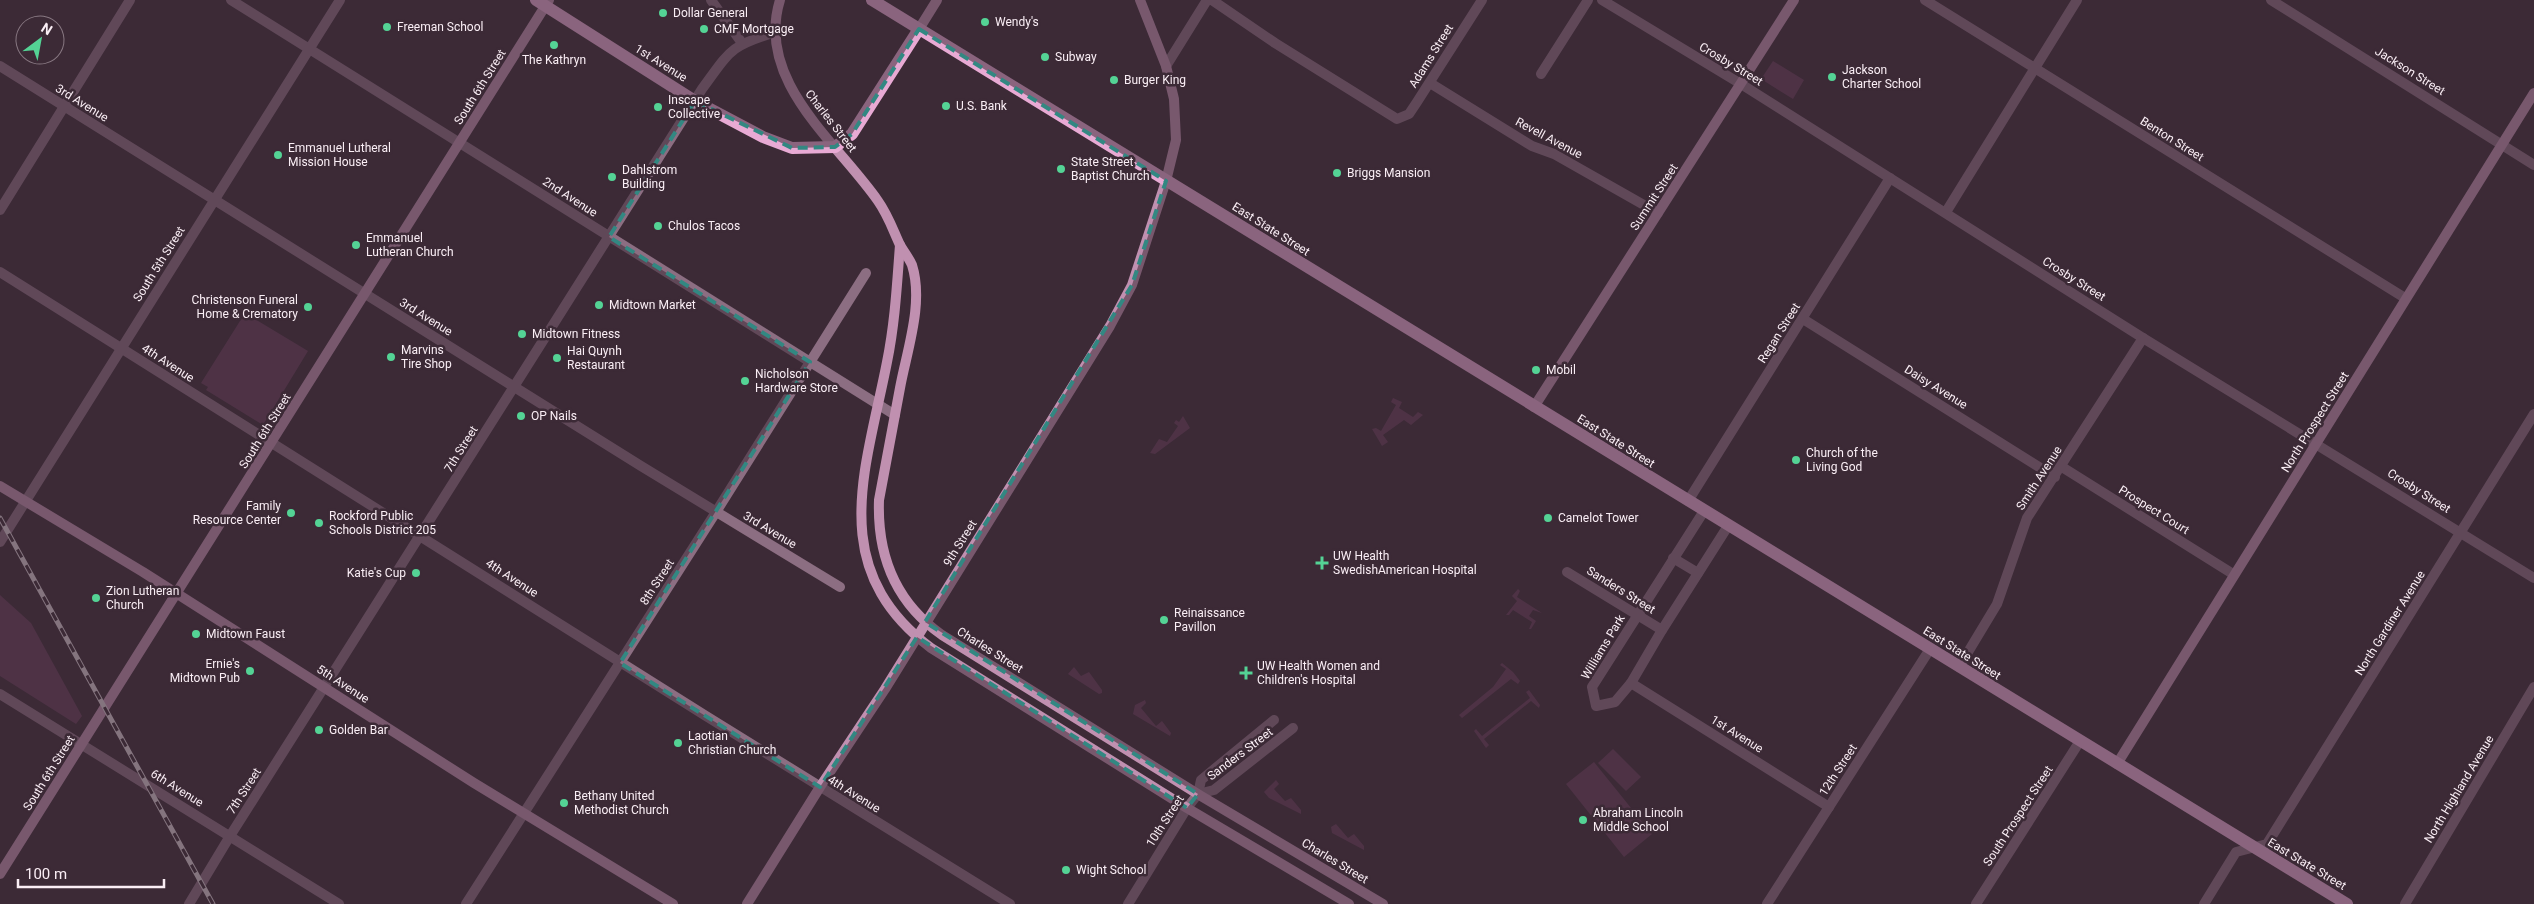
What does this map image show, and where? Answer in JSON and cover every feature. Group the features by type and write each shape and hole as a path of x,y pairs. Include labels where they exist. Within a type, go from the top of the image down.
{"main road":[{"name":"Charles Street","path":"780,0 776,14 776,46 784,76 800,103 878,201 894,225 900,245 911,263 915,291 911,333 879,500 878,527 883,553 897,585 912,608 926,622 1198,794 1383,904"},
{"name":"East State Street","path":"872,0 1959,668 2347,904"},
{"path":"835,147 852,134 937,0"},
{"name":"9th Street","path":"747,904 917,637 1110,326 1132,285 1166,181 1176,140 1174,99 1166,66 1140,0"},
{"name":"Summit Street","path":"1534,406 1794,0"},
{"name":"1st Avenue","path":"544,2 695,101 763,137 792,148 835,147"},
{"name":"South 6th Street","path":"0,874 460,142 544,2"},
{"name":"North Prospect Street","path":"2117,764 2500,144 2534,93"},
{"name":"Charles Street","path":"900,245 894,320 860,508 864,551 869,569 890,608 917,637 931,648 1187,808 1349,904"},
{"name":"5th Avenue","path":"0,486 177,594 524,813 673,904"}],"street":[{"path":"0,210 130,0"},
{"name":"2nd Avenue","path":"231,0 895,415"},
{"name":"South 5th Street","path":"0,542 340,0"},
{"path":"711,0 742,42"},
{"path":"1166,66 1207,0"},
{"name":"Adams Street","path":"1212,0 1275,43 1397,119 1409,114 1482,0"},
{"path":"1541,74 1588,0"},
{"name":"Crosby Street","path":"1602,0 1946,212 2143,338 2462,532 2534,578"},
{"name":"Benton Street","path":"1925,0 2405,298"},
{"path":"1946,212 2077,0"},
{"name":"Jackson Street","path":"2271,0 2534,165"},
{"name":"7th Street","path":"189,904 230,836 695,101 728,52 742,42 776,32"},
{"name":"3rd Avenue","path":"0,66 716,512 840,587"},
{"name":"Revell Avenue","path":"1430,83 1532,146 1554,154 1658,213"},
{"name":"Regan Street","path":"1688,501 1890,178"},
{"name":"4th Avenue","path":"0,272 620,663 1010,904"},
{"name":"8th Street","path":"466,904 716,512 866,272"},
{"name":"Daisy Avenue","path":"1803,319 2055,477"},
{"name":"Smith Avenue","path":"1959,668 1997,604 2027,518 2062,467 2143,338"},
{"name":"North Gardiner Avenue","path":"2252,847 2267,844 2534,414"},
{"name":"Prospect Court","path":"2062,467 2233,574"},
{"name":"Williams Park","path":"1704,511 1592,687 1596,706 1616,702 1631,683 1728,526"},
{"path":"1674,558 1698,573"},
{"name":"Sanders Street","path":"1567,572 1662,630"},
{"name":"12th Street","path":"1767,904 1930,649"},
{"name":"1st Avenue","path":"1631,683 1829,807"},
{"name":"North Highland Avenue","path":"2405,904 2534,687"},
{"name":"6th Avenue","path":"0,694 339,904"},
{"name":"10th Street","path":"1128,904 1187,808 1198,794 1201,780 1274,720"},
{"name":"Sanders Street","path":"1198,794 1214,790 1293,728"},
{"name":"South Prospect Street","path":"1976,904 2080,741"},
{"path":"2204,904 2236,852 2252,847"}],"highlighted area":[{"path":"919,29 1166,181 1132,285 925,622 1198,794 1187,808 917,637 820,787 620,663 810,362 609,237 695,101 792,148 835,147 852,134"}],"shaded area":[{"path":"1773,61 1804,80 1793,99 1761,79"},
{"path":"245,313 308,351 263,425 206,390 208,387 201,383"},
{"path":"1393,398 1402,402 1399,408 1413,417 1418,412 1423,415 1411,425 1404,420 1383,435 1388,442 1382,446 1372,429 1376,428 1381,431 1396,405 1391,402"},
{"path":"1183,416 1190,428 1155,454 1150,453 1159,439 1167,442 1178,426 1174,423 1176,420 1179,422"},
{"path":"1518,589 1520,591 1517,597 1542,613 1533,610 1529,616 1536,621 1531,629 1529,629 1532,622 1513,610 1509,615 1506,615 1517,601 1512,596"},
{"path":"0,595 31,623 82,716 76,724 0,676"},
{"path":"1502,663 1520,681 1518,684 1511,679 1462,718 1459,715 1493,687 1506,669 1500,665"},
{"path":"1074,667 1081,676 1089,672 1102,690 1102,693 1099,694 1068,674"},
{"path":"1529,690 1540,705 1539,708 1531,701 1484,739 1489,745 1486,748 1474,731 1476,729 1482,736 1530,698 1526,692"},
{"path":"1145,700 1146,703 1141,708 1156,726 1162,721 1171,733 1170,736 1133,714 1135,705"},
{"path":"1613,749 1641,777 1626,791 1598,763"},
{"path":"1594,762 1652,834 1624,857 1566,784"},
{"path":"1276,780 1279,784 1274,789 1285,801 1291,798 1301,810 1301,814 1269,798 1264,792"},
{"path":"1336,824 1348,838 1354,834 1364,846 1364,850 1332,833 1331,827"}],"railway":[{"path":"0,518 213,904"}],"place":[{"name":"Dollar General","path":"663,13"},
{"name":"Wendy's","path":"985,22"},
{"name":"Freeman School","path":"387,27"},
{"name":"CMF Mortgage","path":"704,29"},
{"name":"The Kathryn","path":"554,45"},
{"name":"Subway","path":"1045,57"},
{"name":"Jackson Charter School","path":"1832,77"},
{"name":"Burger King","path":"1114,80"},
{"name":"U.S. Bank","path":"946,106"},
{"name":"Inscape Collective","path":"658,107"},
{"name":"Emmanuel Lutheral Mission House","path":"278,155"},
{"name":"State Street Baptist Church","path":"1061,169"},
{"name":"Briggs Mansion","path":"1337,173"},
{"name":"Dahlstrom Building","path":"612,177"},
{"name":"Chulos Tacos","path":"658,226"},
{"name":"Emmanuel Lutheran Church","path":"356,245"},
{"name":"Midtown Market","path":"599,305"},
{"name":"Christenson Funeral Home & Crematory","path":"308,307"},
{"name":"Midtown Fitness","path":"522,334"},
{"name":"Marvins Tire Shop","path":"391,357"},
{"name":"Hai Quynh Restaurant","path":"557,358"},
{"name":"Mobil","path":"1536,370"},
{"name":"Nicholson Hardware Store","path":"745,381"},
{"name":"OP Nails","path":"521,416"},
{"name":"Church of the Living God","path":"1796,460"},
{"name":"Family Resource Center","path":"291,513"},
{"name":"Camelot Tower","path":"1548,518"},
{"name":"Rockford Public Schools District 205","path":"319,523"},
{"name":"UW Health SwedishAmerican Hospital","path":"1322,563"},
{"name":"Katie's Cup","path":"416,573"},
{"name":"Zion Lutheran Church","path":"96,598"},
{"name":"Reinaissance Pavillon","path":"1164,620"},
{"name":"Midtown Faust","path":"196,634"},
{"name":"Ernie's Midtown Pub","path":"250,671"},
{"name":"UW Health Women and Children's Hospital","path":"1246,673"},
{"name":"Golden Bar","path":"319,730"},
{"name":"Laotian Christian Church","path":"678,743"},
{"name":"Bethany United Methodist Church","path":"564,803"},
{"name":"Abraham Lincoln Middle School","path":"1583,820"},
{"name":"Wight School","path":"1066,870"}]}
